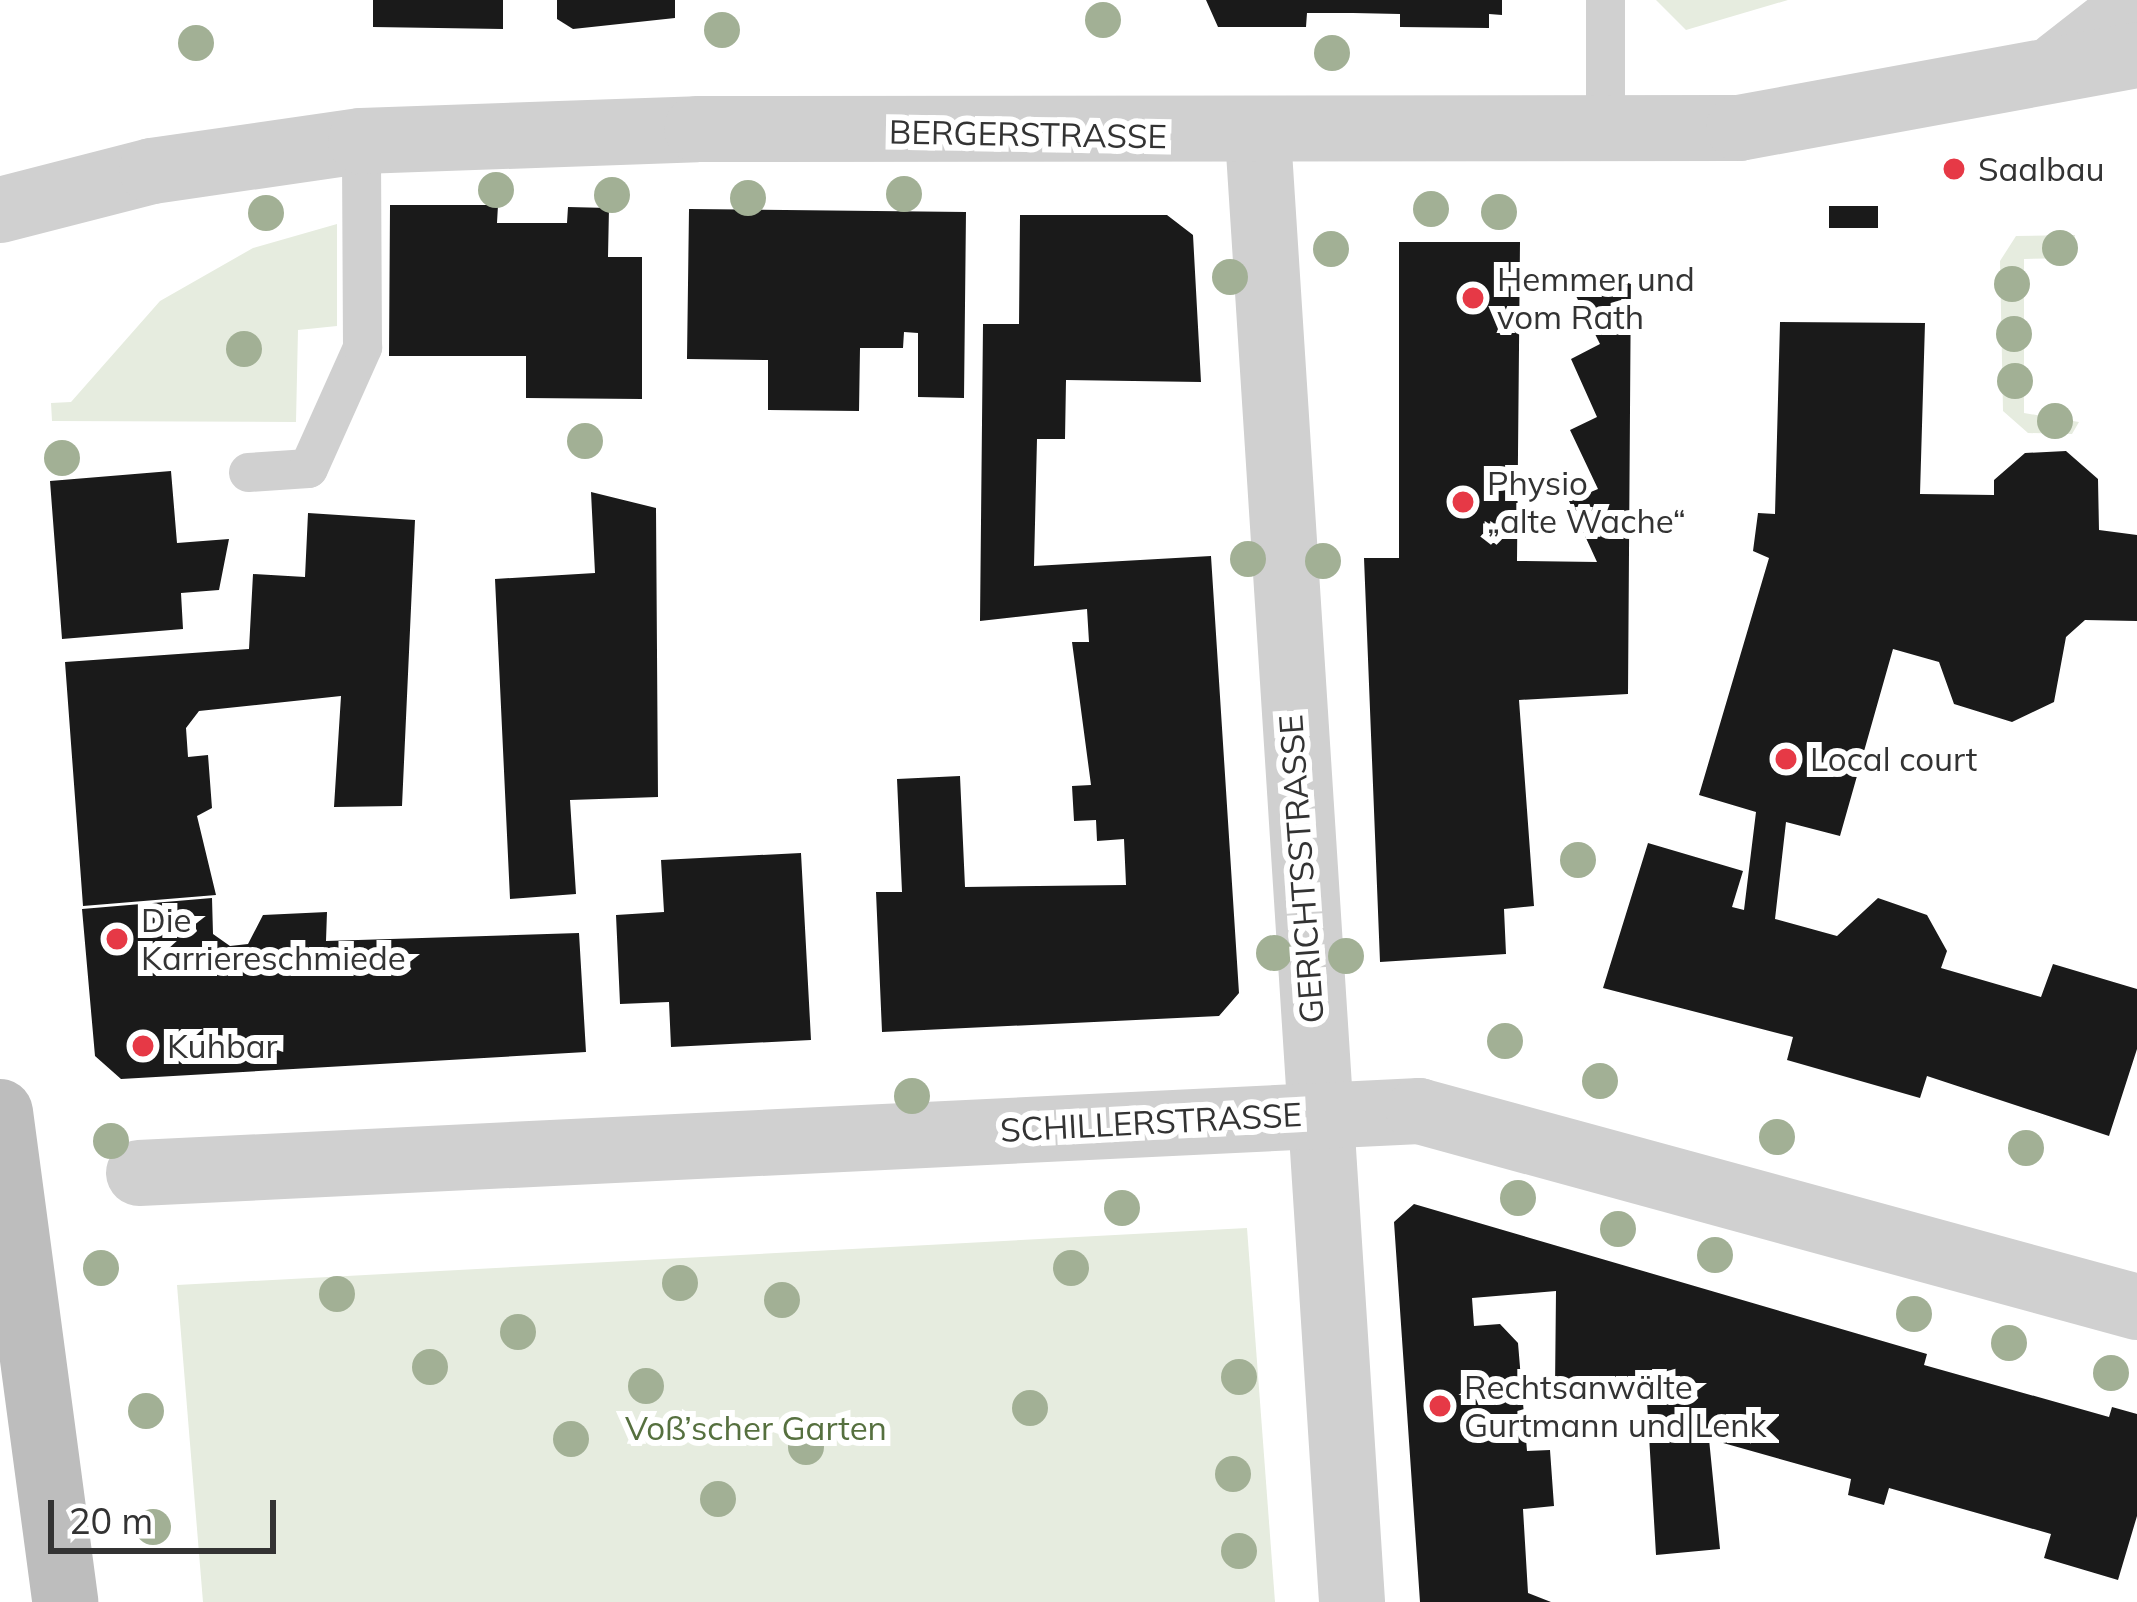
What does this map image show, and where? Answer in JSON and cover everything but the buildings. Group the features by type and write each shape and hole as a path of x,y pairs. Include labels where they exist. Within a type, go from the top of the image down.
{"main road":[{"path":"4,1142 30,1299 21,1369 65,1602"}],"street":[{"name":"BERGERSTRASSE","path":"2056,66 2137,3"},
{"name":"BERGERSTRASSE","path":"0,210 152,171 361,141 697,129 1258,136 1739,128 2056,66 2137,55"},
{"name":"GERICHTSSTRASSE","path":"1258,136 1352,1602"},
{"name":"SCHILLERSTRASSE","path":"139,1173 1419,1111 2137,1307"}],"lane":[{"path":"1605,0 1605,133"},
{"path":"248,472 308,468 362,347 361,141"}],"green space":[{"path":"1656,0 1788,0 1686,30"},
{"path":"337,224 337,326 298,330 296,422 52,421 51,403 71,402 160,301 253,248"},
{"path":"2075,235 2073,258 2024,259 2024,413 2079,422 2072,434 2028,433 2003,411 2000,261 2016,236"},
{"name":"Voß’scher Garten","path":"1247,1228 1275,1602 203,1602 177,1285"}],"place":[{"name":"Saalbau","path":"1954,169"},
{"name":"Hemmer und vom Rath","path":"1473,298"},
{"name":"Physio „alte Wache“","path":"1463,502"},
{"name":"Local court","path":"1786,759"},
{"name":"Die Karriereschmiede","path":"117,939"},
{"name":"Kuhbar","path":"143,1046"},
{"name":"Rechtsanwälte Gurtmann und Lenk","path":"1440,1406"}]}
